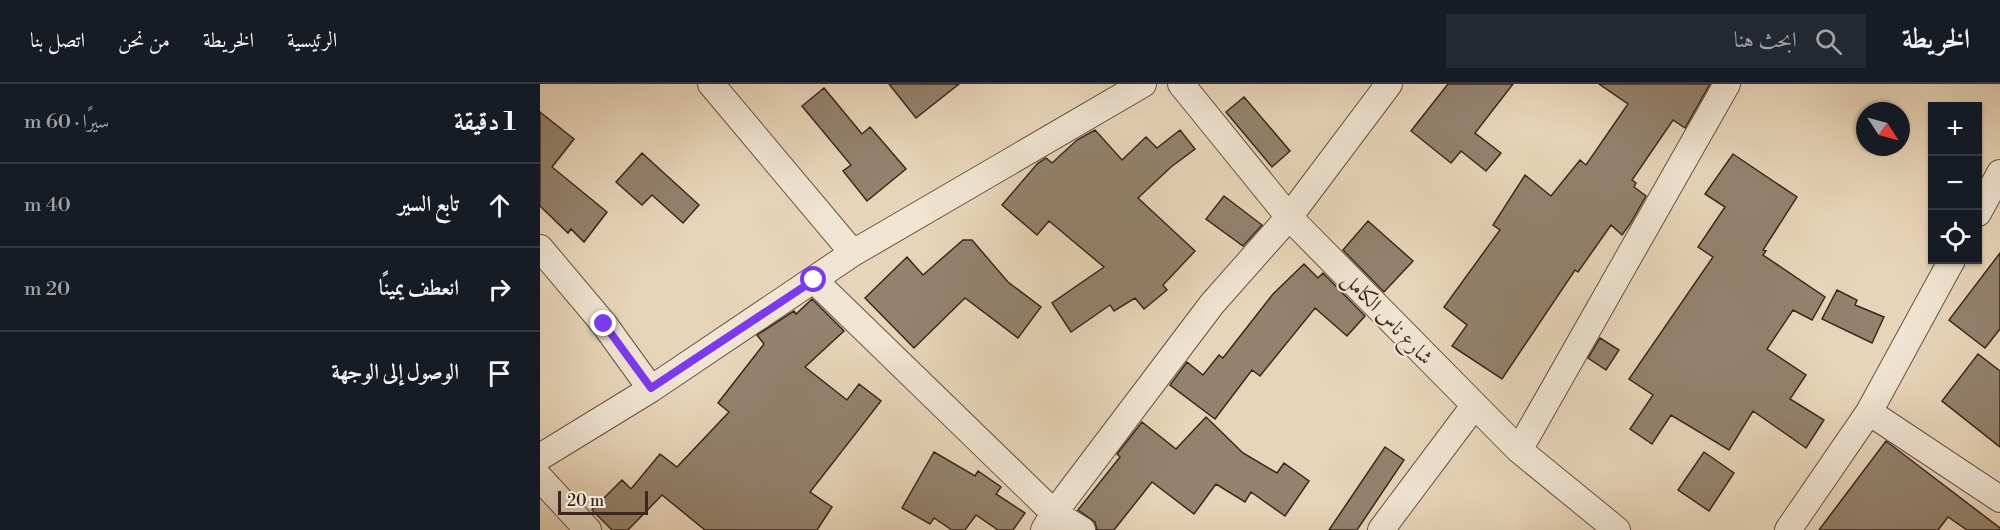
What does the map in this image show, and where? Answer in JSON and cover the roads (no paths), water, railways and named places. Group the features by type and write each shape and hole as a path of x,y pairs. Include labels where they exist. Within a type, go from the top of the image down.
{"street":[{"path":"711,84 853,253"},
{"path":"540,457 651,388 853,253 1143,84"},
{"name":"شارع ناس الكامل","path":"1181,84 1289,217 1519,450 1617,530"},
{"path":"1049,521 1212,304 1289,217 1389,84"},
{"path":"1519,450 1727,84"},
{"path":"1987,210 2000,173"},
{"path":"540,248 604,324 651,388"},
{"path":"1788,530 1869,412 1950,264"},
{"path":"814,280 1049,521 1082,530"},
{"path":"1381,530 1474,406"},
{"path":"1869,412 2000,499"},
{"path":"540,478 588,530"}]}
